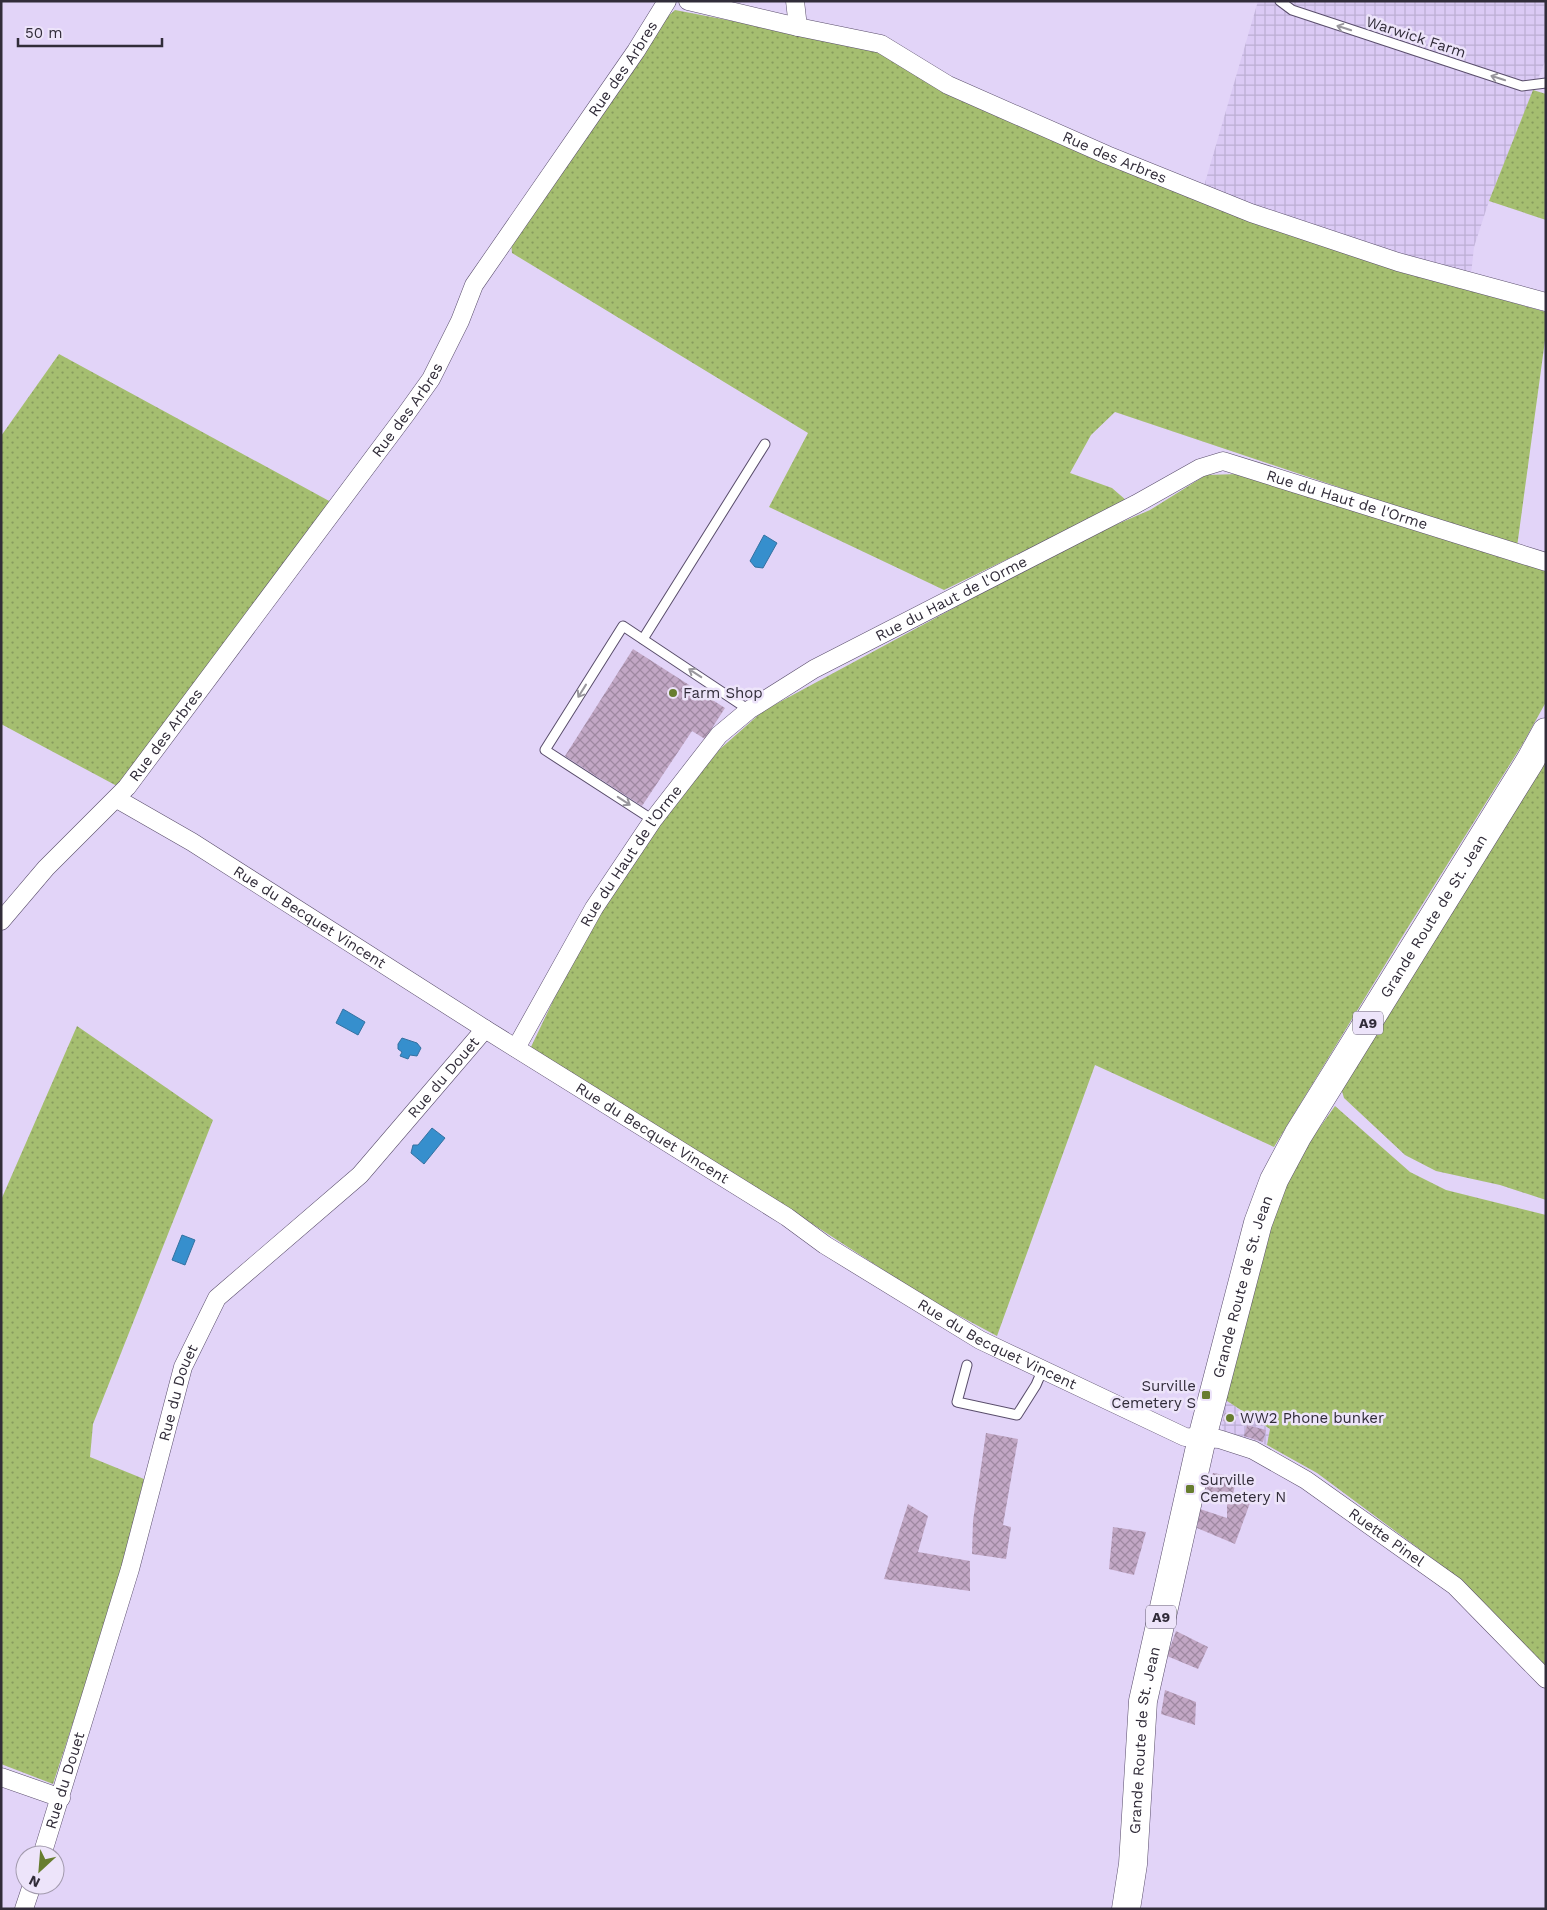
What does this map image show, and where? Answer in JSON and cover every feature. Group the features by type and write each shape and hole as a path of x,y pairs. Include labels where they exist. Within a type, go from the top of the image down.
{"main road":[{"name":"Grande Route de St. Jean","path":"1126,1909 1133,1864 1143,1701 1202,1438 1258,1223 1274,1180 1298,1135 1525,769 1546,732"}],"street":[{"name":"Rue des Arbres","path":"1,922 46,868 127,787 431,379 460,321 474,285 636,51 667,1"},
{"name":"Rue des Arbres","path":"688,1 881,44 948,85 1107,155 1250,213 1398,262 1546,302"},
{"path":"795,1 798,27"},
{"name":"Rue du Haut de l'Orme","path":"516,1048 594,908 653,820 719,735 749,710 814,669 1136,504 1200,468 1223,461 1546,562"},
{"name":"Rue du Becquet Vincent","path":"117,799 192,842 485,1029 787,1217 825,1244 980,1340 1042,1371 1185,1437 1202,1438"},
{"name":"Rue du Douet","path":"45,1845 130,1568 183,1367 217,1298 360,1175 485,1029"},
{"name":"Ruette Pinel","path":"1202,1438 1219,1439 1253,1450 1306,1480 1455,1586 1546,1679"},
{"path":"1,1778 61,1798"},
{"path":"24,1909 29,1895"}],"lane":[{"name":"Warwick Farm","path":"1280,1 1292,10 1522,86 1546,83"},
{"path":"643,639 765,444"},
{"path":"653,820 545,750 624,626 749,710"},
{"path":"967,1365 957,1402 1017,1415 1036,1385 1042,1371"}],"shaded area":[{"path":"1258,1 1546,1 1546,59 1489,201 1474,247 1471,275 1322,230 1204,186"},
{"path":"1224,1399 1270,1429 1267,1445 1224,1431 1219,1419"}],"green space":[{"path":"675,10 837,41 877,51 941,90 1216,208 1380,265 1546,312 1546,333 1517,547 1115,412 1091,435 1070,473 1112,488 1127,501 944,590 769,507 808,433 512,253 511,242 666,18"},
{"path":"1533,90 1546,94 1546,220 1489,201"},
{"path":"59,354 331,502 117,786 1,724 1,436"},
{"path":"1240,474 1546,570 1546,702 1522,745 1274,1147 1095,1065 997,1336 928,1299 740,1177 549,1062 531,1047 584,936 657,825 720,749 763,711 1078,541 1150,510 1206,475"},
{"path":"1546,757 1546,1200 1500,1185 1436,1171 1405,1155 1344,1098 1341,1088"},
{"path":"77,1026 213,1120 93,1424 90,1457 144,1479 119,1581 53,1784 1,1764 1,1200"},
{"path":"1335,1106 1410,1172 1446,1190 1546,1215 1546,1669 1441,1565 1317,1473 1267,1445 1270,1429 1224,1399 1266,1230 1290,1169"}],"water":[{"path":"764,535 777,543 763,568 755,567 750,561"},
{"path":"343,1009 365,1022 358,1035 336,1023"},
{"path":"402,1038 417,1043 421,1048 417,1056 410,1055 408,1059 400,1056 402,1052 398,1049 398,1044"},
{"path":"432,1128 445,1138 424,1164 411,1153 413,1145 418,1145"},
{"path":"182,1235 195,1240 185,1265 172,1260"}],"building":[{"path":"633,649 725,708 705,739 692,731 642,806 565,756"},
{"name":"WW2 Phone bunker","path":"1225,1413 1236,1416 1234,1423 1223,1421"},
{"path":"1247,1425 1266,1430 1263,1442 1244,1436"},
{"path":"986,1433 1018,1439 1003,1525 1011,1527 1006,1559 972,1554 973,1521"},
{"path":"1213,1473 1237,1477 1233,1494 1250,1503 1235,1544 1197,1528 1200,1509 1227,1518 1227,1499 1204,1491"},
{"path":"908,1504 928,1516 918,1552 970,1561 970,1591 884,1579"},
{"path":"1113,1527 1146,1532 1134,1575 1109,1569"},
{"path":"1176,1631 1208,1647 1198,1669 1167,1656"},
{"path":"1165,1690 1196,1702 1195,1725 1161,1714"}],"place":[{"name":"Farm Shop","path":"673,693"},
{"name":"Surville Cemetery S","path":"1206,1395"},
{"name":"WW2 Phone bunker","path":"1230,1418"},
{"name":"Surville Cemetery N","path":"1190,1489"}]}
